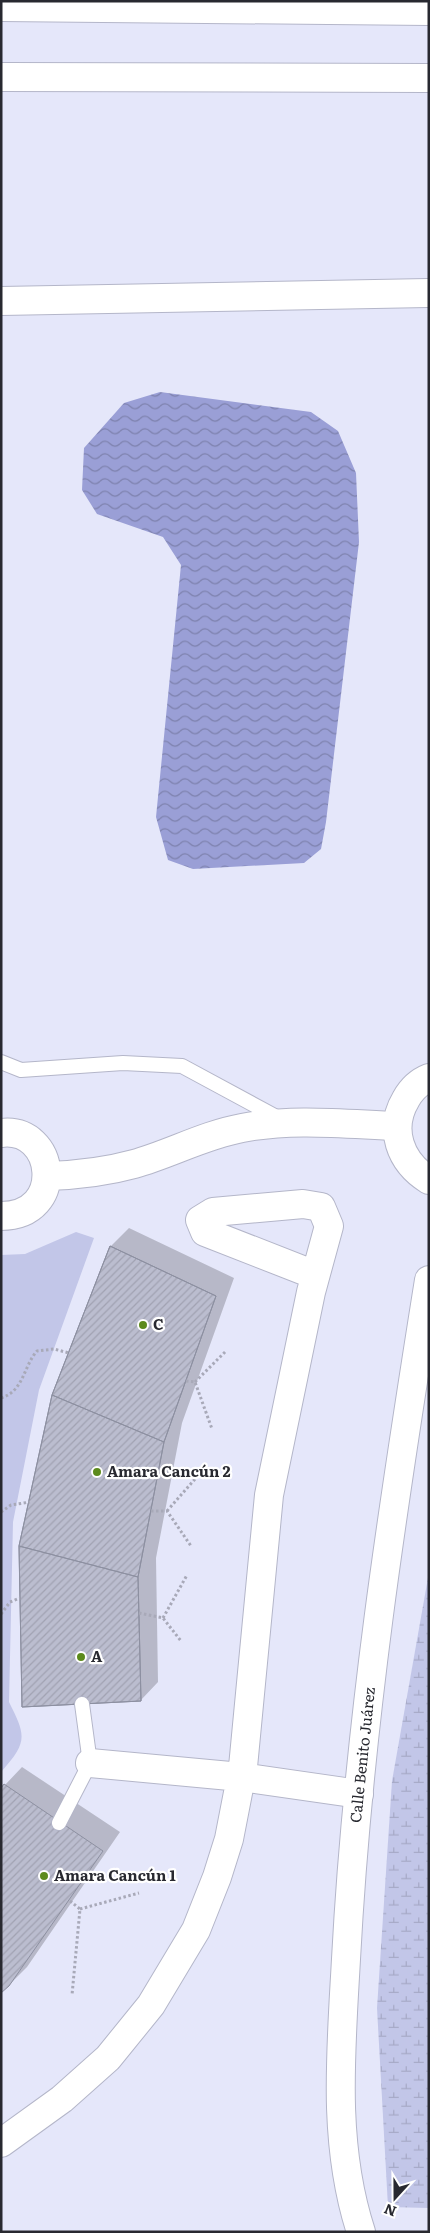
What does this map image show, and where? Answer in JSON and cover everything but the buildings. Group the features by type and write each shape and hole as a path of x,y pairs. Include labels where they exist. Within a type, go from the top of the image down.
{"street":[{"path":"1,7 429,11"},
{"path":"1,77 429,78"},
{"path":"1,301 428,294"},
{"path":"429,1078 410,1092 401,1108 397,1126 398,1142 404,1157 415,1170 429,1180"},
{"path":"48,1176 101,1171 135,1163 203,1138 241,1128 284,1122 397,1126"},
{"path":"1,1133 18,1134 30,1141 40,1151 46,1163 48,1176 45,1190 38,1202 20,1214 1,1216"},
{"path":"1,2142 62,2099 108,2058 151,2005 196,1930 229,1839 242,1777 269,1496 315,1276"},
{"name":"Calle Benito Juárez","path":"361,2232 346,2180 339,2095 350,1890 384,1569 429,1280"},
{"path":"90,1763 242,1777 359,1794"}],"lane":[{"path":"1,1062 21,1070 123,1064 182,1066 284,1122"},
{"path":"59,1823 90,1763 82,1704"}],"path":[{"path":"1,1398 13,1394 31,1358 37,1351 54,1349 68,1353"},
{"path":"194,1382 226,1351"},
{"path":"186,1381 194,1382"},
{"path":"194,1382 212,1429"},
{"path":"151,1511 167,1511 202,1471"},
{"path":"1,1512 11,1505 30,1502"},
{"path":"167,1511 191,1546"},
{"path":"163,1618 187,1574"},
{"path":"1,1614 10,1602 20,1598"},
{"path":"139,1613 163,1618 181,1641"},
{"path":"80,1909 139,1893"},
{"path":"70,1901 80,1909"},
{"path":"72,1995 80,1909"}],"green space":[{"path":"76,1232 94,1238 39,1390 13,1522 9,1702 19,1723 22,1738 16,1753 1,1772 1,1255 25,1254"},
{"path":"429,1572 429,2208 388,2207 377,2008 392,1781"}],"water":[{"path":"160,392 311,412 338,431 356,473 359,542 326,822 321,849 304,863 193,869 168,860 156,817 181,565 163,537 97,514 82,490 84,448 124,403"}],"place":[{"name":"C","path":"143,1325"},
{"name":"Amara Cancún 2","path":"97,1472"},
{"name":"A","path":"81,1657"},
{"name":"Amara Cancún 1","path":"44,1876"}]}
